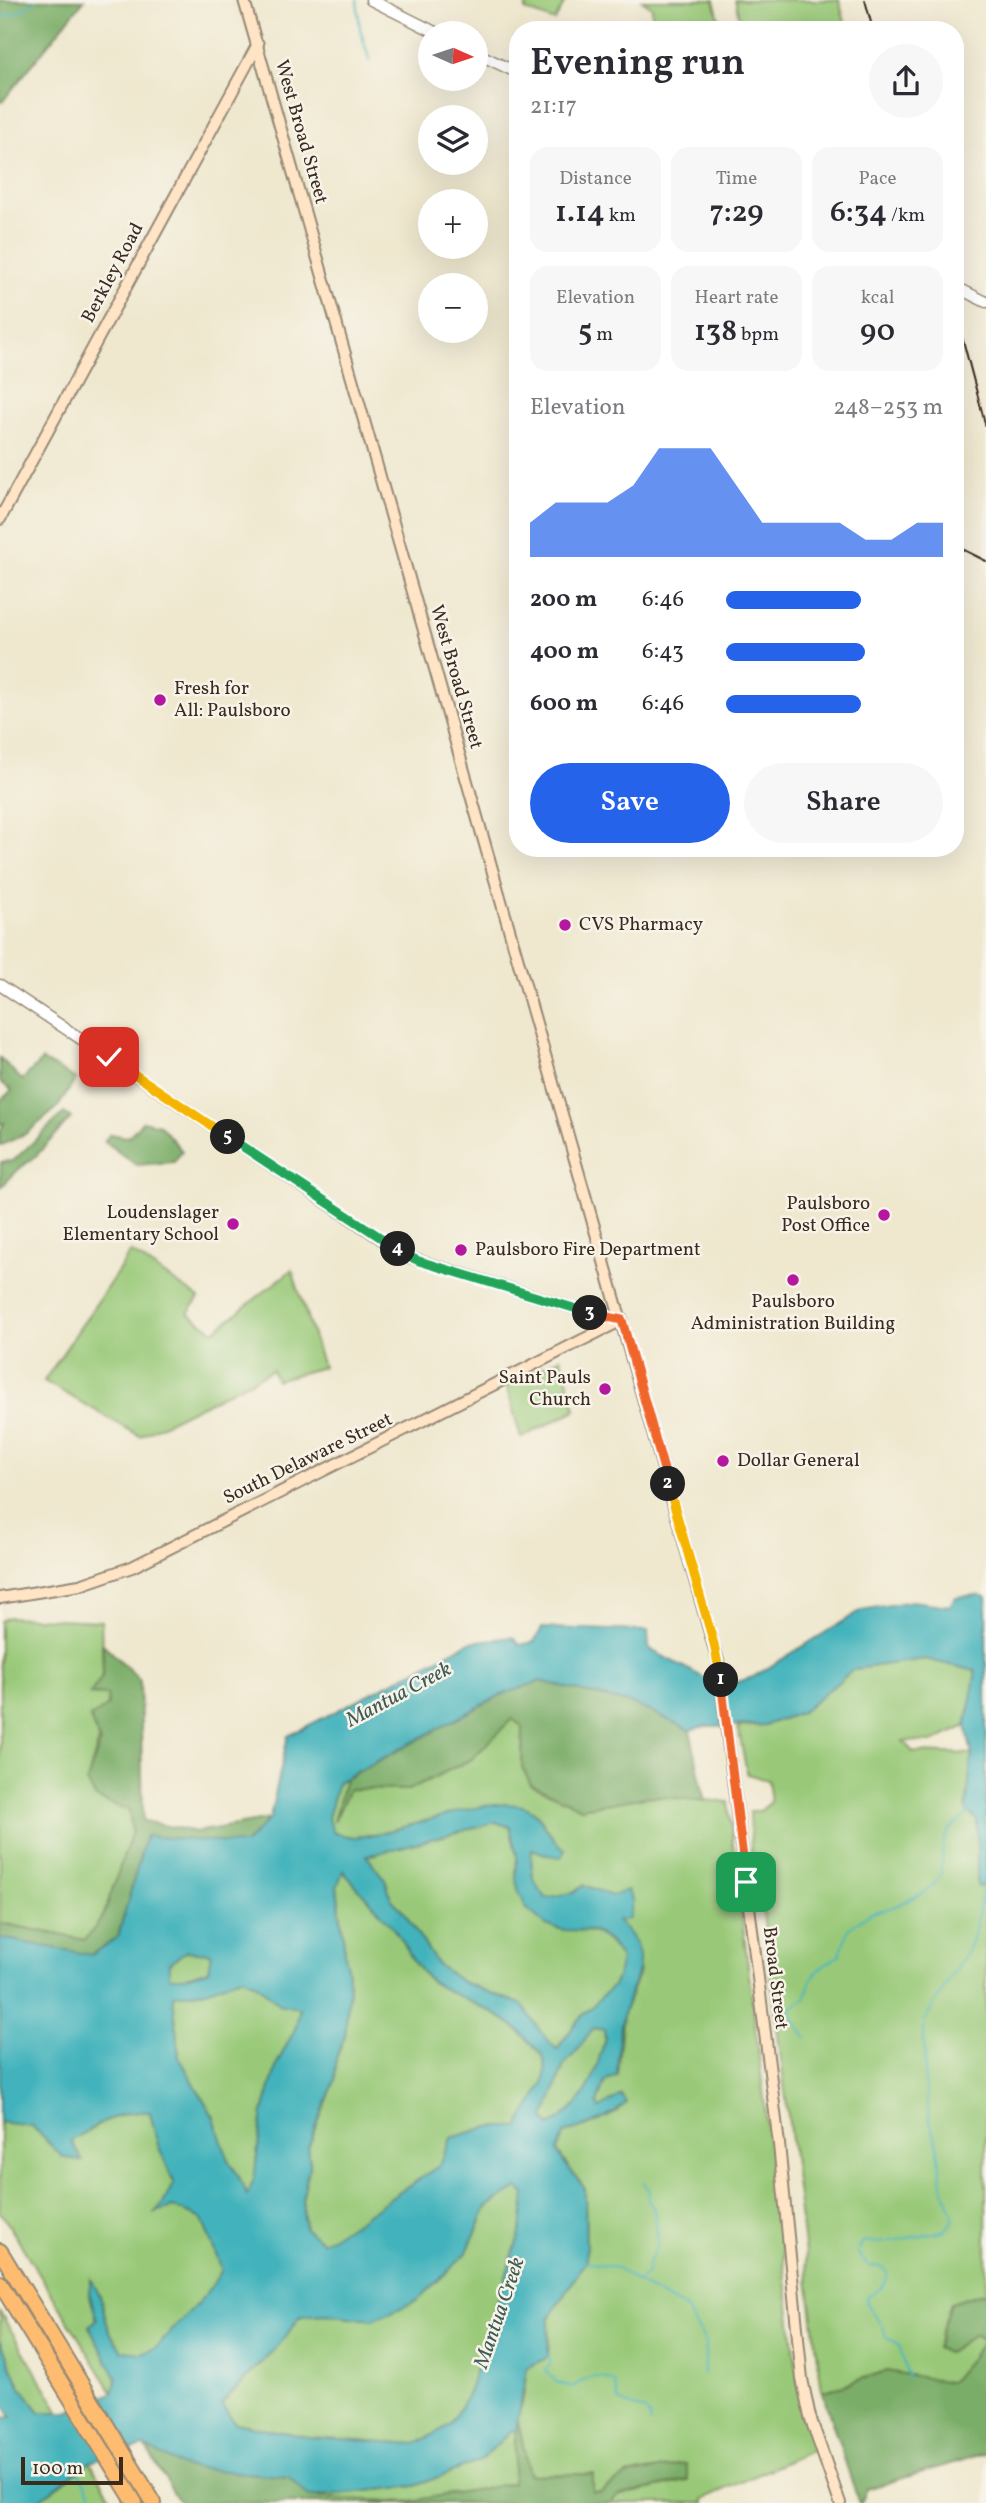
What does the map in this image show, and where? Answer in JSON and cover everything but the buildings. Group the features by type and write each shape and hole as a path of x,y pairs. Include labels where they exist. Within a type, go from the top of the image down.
{"highway":[{"path":"0,2251 154,2503"},
{"path":"0,2283 135,2503"}],"main road":[{"name":"West Broad Street","path":"244,0 622,1320 714,1644 721,1679"},
{"name":"Berkley Road","path":"0,519 258,44"},
{"name":"South Delaware Street","path":"0,1598 80,1585 132,1567 622,1320"},
{"name":"Broad Street","path":"721,1679 779,2144 802,2379 810,2417 840,2503"}],"street":[{"path":"371,0 418,24"},
{"path":"488,59 509,70"},
{"path":"964,291 986,302"},
{"path":"0,985 419,1261 609,1319 622,1320"}],"green space":[{"path":"0,0 84,0 2,102 0,100"},
{"path":"529,0 566,0 555,21 525,10"},
{"path":"642,0 714,0 720,21 652,21 652,7"},
{"path":"735,0 839,0 845,21 740,21"},
{"path":"0,1058 22,1080 42,1060 76,1079 57,1108 27,1133 0,1146 0,1132 4,1123 0,1124 0,1101 12,1090 0,1082"},
{"path":"64,1113 71,1118 36,1156 0,1188 1,1162 13,1161"},
{"path":"143,1121 160,1125 182,1151 174,1162 136,1165 104,1141 110,1134 128,1137"},
{"path":"131,1252 199,1298 188,1313 214,1331 292,1270 323,1367 276,1380 272,1370 140,1436 44,1381"},
{"path":"561,1358 576,1410 521,1438 506,1385"},
{"path":"8,1617 101,1621 103,1675 90,1694 107,1695 108,1706 87,1782 96,1798 129,1810 132,1832 103,1917 85,1940 0,1923 0,1621"},
{"path":"103,1644 140,1680 143,1821 196,1832 270,1819 245,1845 146,1836 118,1937 91,1955 0,1938 0,1923 85,1940 103,1917 132,1832 129,1810 96,1798 87,1782 100,1742 90,1718 108,1706 107,1695 90,1694 103,1675"},
{"path":"925,1659 976,1671 966,1726 932,1742 903,1741 913,1752 972,1754 966,1809 977,1819 977,1886 986,1887 986,2292 951,2303 948,2352 975,2334 985,2341 950,2383 886,2371 822,2392 760,1888 751,1855 750,1811 760,1811 771,1802 768,1780 747,1774 738,1727 765,1725 802,1712 854,1669"},
{"path":"540,1681 636,1705 690,1730 705,1801 652,1796 581,1808 531,1785 522,1767 523,1727 512,1719 472,1759 408,1790 349,1789 334,1822 345,1779 501,1695"},
{"path":"512,1718 523,1727 522,1767 581,1808 652,1796 728,1802 801,2404 815,2449 703,2499 704,2503 610,2503 616,2496 688,2481 686,2464 627,2475 601,2492 593,2492 592,2474 529,2475 517,2416 522,2405 527,2368 548,2357 549,2318 586,2261 585,2189 557,2151 564,2133 618,2112 621,2095 600,2109 597,2103 605,2080 617,2075 623,2014 639,1972 617,1920 612,1896 573,1893 545,1899 533,1875 532,1848 548,1855 557,1845 535,1813 516,1805 472,1809 355,1837 334,1833 327,1818 338,1782 345,1779 336,1816 348,1788 408,1790 472,1759"},
{"path":"496,1822 510,1827 517,1856 516,1878 564,1930 597,1934 609,1943 621,1959 613,1986 578,2020 556,2050 523,2005 462,1982 437,1964 403,1911 392,1900 385,1880 366,1855"},
{"path":"342,1870 392,1926 422,1973 437,1985 509,2023 541,2053 546,2070 542,2087 519,2127 488,2127 440,2165 322,2242 305,2228 302,2199 310,2163 308,2148 335,2080 336,2058 345,2036 349,1985 337,1887"},
{"path":"186,1951 211,1953 208,1971 185,1977 169,1977 170,1963"},
{"path":"242,1977 254,1982 281,2005 300,2007 296,2027 277,2064 263,2112 254,2179 248,2197 228,2160 214,2118 179,2057 173,1995 206,1991"},
{"path":"593,2028 604,2029 603,2049 596,2072 573,2111 550,2126 545,2118 564,2064"},
{"path":"130,2111 150,2112 158,2145 174,2183 163,2204 156,2211 173,2207 202,2219 222,2270 207,2293 156,2348 141,2353 123,2352 109,2331 100,2296 89,2292 97,2320 89,2326 117,2378 113,2393 0,2211 0,2122 32,2126 63,2157 82,2160 70,2141"},
{"path":"518,2187 526,2195 521,2230 468,2393 450,2425 416,2444 308,2437 235,2423 221,2405 277,2347 301,2316 326,2314 373,2320 466,2254 487,2207"},
{"path":"986,2292 986,2453 867,2489 859,2503 822,2392 886,2371 950,2382 985,2341 975,2334 947,2353 936,2348 951,2303"},
{"path":"0,2312 60,2412 40,2412 20,2386 0,2340"},
{"path":"517,2416 529,2475 593,2474 593,2492 601,2492 627,2475 686,2464 688,2480 617,2496 610,2503 180,2503 145,2446 184,2467 289,2477 309,2497 406,2502 512,2483"},
{"path":"511,2430 516,2431 513,2483 406,2502 309,2497 415,2486 480,2461"},
{"path":"90,2462 115,2503 35,2503"}],"water":[{"name":"Mantua Creek","path":"956,1597 986,1597 986,1887 977,1886 977,1820 966,1810 972,1754 966,1726 976,1671 925,1659 854,1669 802,1712 765,1725 706,1726 690,1730 636,1705 540,1681 501,1695 338,1782 328,1818 334,1833 355,1837 374,1835 466,1810 508,1804 525,1807 538,1816 554,1840 565,1849 561,1857 532,1849 533,1875 545,1898 573,1893 584,1885 612,1896 627,1890 633,1901 629,1919 617,1920 636,1945 639,1966 621,2022 617,2075 605,2081 597,2103 600,2108 621,2095 626,2103 605,2118 565,2133 557,2151 585,2189 586,2261 549,2318 548,2357 527,2368 516,2431 511,2430 480,2461 415,2486 309,2497 289,2477 184,2467 144,2446 90,2462 35,2503 0,2503 0,2419 12,2417 0,2399 0,2340 20,2386 40,2412 68,2412 112,2393 117,2379 89,2326 97,2320 89,2292 91,2279 100,2296 109,2331 122,2351 141,2353 156,2348 207,2293 222,2270 202,2219 173,2207 155,2212 163,2204 174,2182 158,2145 150,2112 118,2116 71,2141 82,2161 63,2157 32,2126 0,2122 0,1938 92,1955 118,1937 146,1836 245,1844 270,1818 288,1736 470,1642 512,1637 520,1645 534,1642 542,1628 648,1631 649,1649 714,1683 735,1683 753,1677 862,1610 912,1601 949,1606","holes":["496,1822 510,1827 517,1856 516,1878 526,1908 546,1925 564,1930 594,1931 610,1942 621,1959 613,1986 578,2020 557,2050 540,2031 523,2005 462,1982 437,1964 403,1911 392,1900 385,1880 367,1856","343,1871 398,1934 417,1966 429,1979 510,2023 541,2053 546,2070 541,2087 519,2127 488,2127 451,2138 440,2165 322,2242 305,2228 302,2199 310,2163 308,2148 335,2080 336,2058 345,2036 349,1985 337,1887","186,1951 211,1953 208,1971 185,1977 169,1977 170,1963","241,1977 254,1982 281,2005 300,2008 296,2027 277,2064 263,2112 254,2179 247,2196 228,2160 214,2118 179,2057 173,1995 206,1991","593,2028 604,2030 601,2053 588,2089 573,2108 550,2126 545,2118 564,2064","518,2188 525,2194 521,2230 468,2393 450,2425 416,2444 308,2437 235,2423 221,2404 277,2347 301,2316 326,2314 373,2320 417,2301 466,2254 487,2207"]}],"waterway":[{"path":"0,17 18,13 36,0"},
{"path":"357,0 360,29 370,62"},
{"path":"806,2038 790,2014 791,2008 805,1999 810,1982 819,1969 840,1955 848,1929 871,1913 893,1907 934,1885 941,1874 946,1835 969,1813"},
{"path":"908,2377 899,2344 887,2338 883,2326 866,2302 867,2297 884,2285 887,2272 881,2267 868,2266 857,2253 863,2241 881,2243 943,2231 953,2222 942,2184 938,2147 929,2119 924,2021 967,1951 974,1934 984,1885"},
{"path":"639,2282 647,2274 647,2266 657,2247 658,2238 654,2209 648,2200 649,2192 644,2182"},
{"path":"584,2261 617,2268 645,2287 685,2308 706,2343 704,2374"},
{"path":"548,2357 551,2361 546,2370 556,2382 572,2387 593,2378 609,2380 615,2383 619,2401 643,2410 650,2417 651,2424"},
{"path":"78,2471 97,2503"}],"railway":[{"path":"865,0 871,21"},
{"path":"964,344 986,427"},
{"path":"964,550 986,561"}],"place":[{"name":"Fresh for All: Paulsboro","path":"160,700"},
{"name":"CVS Pharmacy","path":"565,925"},
{"name":"Paulsboro Post Office","path":"884,1215"},
{"name":"Loudenslager Elementary School","path":"233,1224"},
{"name":"Paulsboro Fire Department","path":"461,1250"},
{"name":"Paulsboro Administration Building","path":"793,1280"},
{"name":"Saint Pauls Church","path":"605,1389"},
{"name":"Dollar General","path":"723,1461"}],"route":[{"path":"109,1057 408,1256 609,1319 622,1320 718,1661 746,1882"}]}
